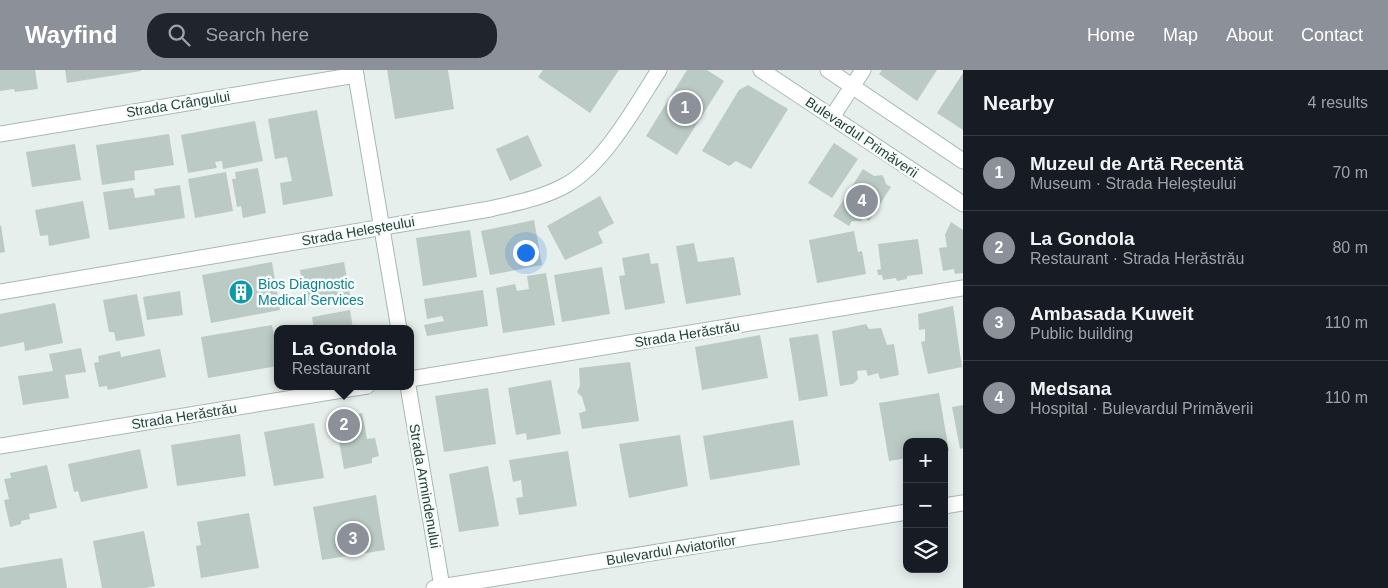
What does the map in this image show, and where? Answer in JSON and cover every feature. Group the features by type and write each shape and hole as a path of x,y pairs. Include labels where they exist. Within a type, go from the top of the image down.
{"street":[{"name":"Strada Heleșteului","path":"0,292 490,210 545,194 567,184 589,166 610,143 659,70"},
{"name":"Bulevardul Primăverii","path":"761,70 963,204"},
{"path":"828,70 963,161"},
{"path":"832,117 863,70"},
{"path":"355,72 398,325"},
{"name":"Strada Crângului","path":"0,134 355,72"},
{"name":"Strada Herăstrău","path":"414,378 963,288"},
{"name":"Strada Herăstrău","path":"0,446 343,390"},
{"name":"Strada Armindenului","path":"409,390 438,587"},
{"path":"948,505 963,503"},
{"name":"Bulevardul Aviatorilor","path":"438,587 903,513"}],"building":[{"path":"0,70 35,70 38,89 15,92 14,89 0,91"},
{"path":"65,70 141,70 141,71 67,83"},
{"path":"387,70 448,70 454,109 395,119"},
{"path":"543,70 619,70 590,113 538,77"},
{"path":"687,70 707,70 724,81 677,155 646,136"},
{"path":"882,70 937,70 917,101 879,74"},
{"path":"963,73 963,130 937,113"},
{"path":"748,85 788,109 751,169 736,161 729,166 702,151 739,90"},
{"path":"317,110 333,196 283,205 280,183 292,181 287,157 275,159 268,119"},
{"path":"255,121 263,161 223,169 222,161 215,162 217,168 188,173 181,135"},
{"path":"169,134 174,165 134,171 135,180 102,185 96,145"},
{"path":"528,135 542,166 510,181 496,149"},
{"path":"834,143 858,159 832,198 808,183"},
{"path":"75,144 81,180 32,187 26,152"},
{"path":"258,168 266,213 243,218 241,206 237,207 232,179 236,179 235,172"},
{"path":"863,169 874,176 882,175 886,184 891,187 869,221 863,217 861,221 852,221 849,226 833,216"},
{"path":"226,172 233,211 195,218 188,179"},
{"path":"180,185 185,218 109,230 103,192 133,188 135,198 155,195 154,189"},
{"path":"600,196 614,223 598,232 603,243 565,260 547,226"},
{"path":"83,201 90,238 49,246 48,235 40,236 35,210"},
{"path":"534,220 542,265 490,275 481,231"},
{"path":"951,222 963,230 963,273 955,274 954,269 943,271 939,248 947,247 945,235"},
{"path":"0,226 5,252 0,253"},
{"path":"470,230 477,277 423,286 416,238"},
{"path":"854,231 858,252 862,251 866,274 817,283 809,240"},
{"path":"918,239 923,274 907,276 907,279 897,281 896,278 883,280 882,275 878,275 877,270 881,269 878,244"},
{"path":"694,243 698,262 734,257 741,295 686,304 676,246"},
{"path":"649,253 651,264 658,263 665,303 625,310 619,276 625,275 622,258"},
{"name":"Bios Diagnostic Medical Services","path":"272,262 280,310 211,323 202,275"},
{"path":"344,262 350,295 306,304 300,270"},
{"path":"602,267 610,314 562,322 554,275"},
{"path":"546,273 555,325 503,333 496,288 515,284 517,291 529,289 527,276"},
{"path":"483,290 488,326 427,336 424,325 444,321 442,316 427,319 424,299"},
{"path":"180,291 183,315 147,320 143,297"},
{"path":"137,294 145,336 116,341 114,332 109,332 103,300"},
{"path":"55,303 63,343 25,351 24,342 0,347 0,314"},
{"path":"953,306 962,367 928,374 921,342 925,341 925,329 919,330 918,314"},
{"path":"350,310 352,325 313,325 312,317"},
{"path":"866,324 869,329 881,328 887,345 894,344 899,375 880,379 878,373 868,376 866,370 857,371 858,379 853,384 840,386 832,331"},
{"path":"272,325 274,335 274,367 208,378 201,337"},
{"path":"818,334 828,396 799,401 789,338"},
{"path":"760,335 768,378 702,390 695,347"},
{"path":"81,348 86,372 65,375 69,398 23,405 18,376 53,371 49,354"},
{"path":"160,349 166,377 108,390 107,386 99,387 94,363 99,362 98,356 120,351 121,357"},
{"path":"630,362 639,421 582,429 579,413 586,411 582,397 577,392 580,386 579,368"},
{"path":"551,380 561,434 527,440 526,433 516,435 508,388"},
{"path":"488,388 496,444 444,452 435,396"},
{"path":"939,393 947,438 903,438 903,459 889,461 879,403"},
{"path":"963,405 963,448 960,449 952,407"},
{"path":"362,413 367,439 375,438 379,456 372,458 372,463 344,469 335,418"},
{"path":"793,420 800,465 710,480 703,436"},
{"path":"314,423 324,478 274,486 264,432"},
{"path":"240,434 246,476 177,486 171,445"},
{"path":"680,435 688,486 629,498 619,444"},
{"path":"140,449 148,488 81,502 78,491 74,492 68,464"},
{"path":"568,451 577,506 519,515 516,498 523,497 521,480 513,482 509,460"},
{"path":"47,465 57,508 29,514 30,519 10,527 4,500 9,499 4,479 11,478 10,473"},
{"path":"488,466 499,526 459,532 449,474"},
{"path":"376,495 385,550 322,560 313,507"},
{"path":"249,513 259,568 201,578 196,546 201,545 197,522"},
{"path":"144,531 155,586 146,588 102,588 93,541"},
{"path":"62,558 67,588 0,588 0,568"}],"place":[{"name":"Muzeul de Artă Recentă","path":"685,108"},
{"name":"Medsana","path":"862,201"},
{"name":"Bios Diagnostic Medical Services","path":"241,292"},
{"name":"La Gondola","path":"344,425"},
{"name":"Ambasada Kuweit","path":"353,539"}]}
